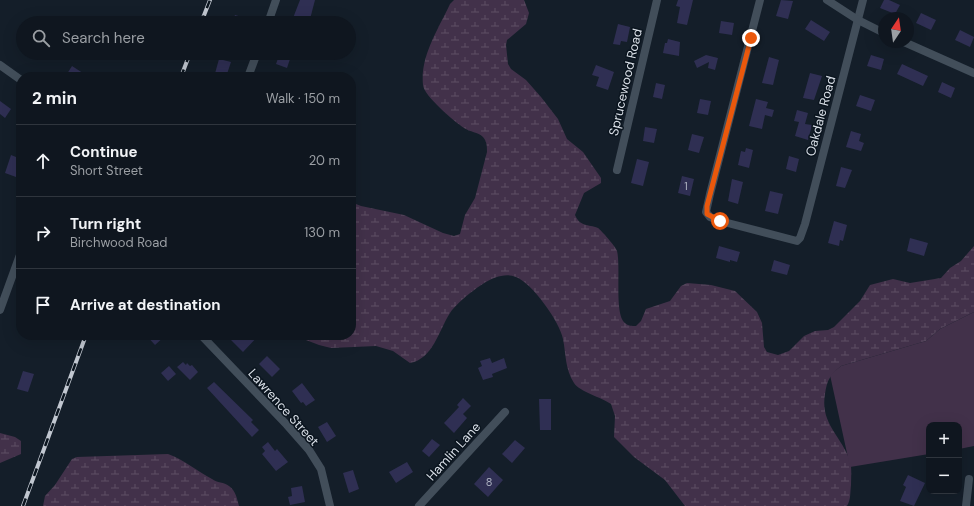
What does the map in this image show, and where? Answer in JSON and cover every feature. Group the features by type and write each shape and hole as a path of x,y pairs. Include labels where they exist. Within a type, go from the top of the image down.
{"street":[{"path":"270,16 276,0"},
{"name":"Sprucewood Road","path":"617,170 657,0"},
{"name":"Oakdale Road","path":"760,0 706,212 710,217 720,221 797,241 800,238 863,0"},
{"path":"827,0 858,20 878,30"},
{"path":"914,46 974,73"},
{"path":"250,72 254,60"},
{"path":"0,65 16,76"},
{"path":"0,310 16,266"},
{"name":"Lawrence Street","path":"206,340 288,425 309,450 320,469 330,506"},
{"name":"Hamlin Lane","path":"419,506 505,412"},
{"path":"966,506 969,479"}],"green space":[{"path":"454,0 524,0 529,13 526,24 507,40 506,45 508,64 511,69 526,80 541,97 558,119 567,139 583,152 601,178 601,183 584,193 575,215 579,222 598,228 617,251 620,311 622,318 627,325 636,326 641,321 646,309 670,301 681,286 687,283 711,285 735,291 757,312 762,323 764,347 767,352 778,355 789,351 804,336 815,331 828,330 834,327 860,301 870,285 893,279 910,283 941,278 950,268 961,261 974,246 974,312 940,329 926,341 841,366 834,372 828,381 824,404 828,422 842,444 851,464 850,493 847,506 685,506 665,480 634,457 614,437 615,416 611,404 586,392 574,383 569,372 563,339 557,323 551,313 530,287 514,276 505,275 495,277 466,296 450,313 430,350 418,360 410,363 393,351 376,346 331,348 306,340 356,340 356,204 404,215 443,233 454,236 460,234 465,215 475,198 487,152 483,137 464,128 440,108 428,95 423,85 424,63 427,53 450,4"},
{"path":"974,312 974,446 962,448 962,422 926,422 926,454 850,467 830,375 841,366 926,341 940,329"},
{"path":"0,433 15,437 21,441 21,454 0,463"},
{"path":"168,454 214,480 229,486 235,493 239,506 43,506 45,496 55,485 72,459 77,457"}],"building":[{"path":"300,0 315,0 311,16 294,16"},
{"path":"678,0 693,0 687,25 677,23 680,7 676,6"},
{"path":"781,0 793,1 788,19 776,16"},
{"path":"884,0 889,0 900,5 896,12 890,12 880,8"},
{"path":"921,13 936,20 931,30 916,23"},
{"path":"811,20 830,32 824,41 805,29"},
{"path":"721,21 734,23 732,35 719,33"},
{"path":"618,24 630,27 627,42 621,41 620,45 613,44"},
{"path":"960,30 974,37 970,47 955,40"},
{"path":"668,39 680,42 679,56 663,53 665,43 667,43"},
{"path":"706,55 718,58 715,70 708,68 709,62 697,68 694,61"},
{"path":"871,55 884,59 881,70 867,66"},
{"path":"769,57 779,60 773,85 762,83"},
{"path":"219,60 231,62 228,72 215,72"},
{"path":"277,60 290,60 287,68 276,64"},
{"path":"902,64 928,76 923,86 897,74"},
{"path":"596,65 614,72 608,90 596,86 599,77 592,75"},
{"path":"72,66 81,72 68,72"},
{"path":"810,73 822,76 814,100 803,98"},
{"path":"942,82 955,88 951,98 938,92"},
{"path":"656,83 665,85 662,99 653,97"},
{"path":"860,95 875,100 871,111 856,106"},
{"path":"700,99 711,101 708,115 697,113"},
{"path":"756,99 768,102 766,108 774,110 772,117 765,115 762,129 749,126"},
{"path":"0,101 11,109 5,118 0,114"},
{"path":"797,110 808,113 805,124 812,125 808,140 795,136 799,122 794,121"},
{"path":"645,127 657,129 654,143 643,141"},
{"path":"851,131 861,134 859,141 864,143 861,151 846,147"},
{"path":"692,134 704,137 699,153 688,150"},
{"path":"746,148 753,150 749,168 738,165 741,151 745,152"},
{"path":"11,155 16,157 16,177 5,173"},
{"path":"789,156 799,159 796,172 786,169"},
{"path":"637,159 649,162 643,186 631,183"},
{"path":"841,167 852,170 845,188 836,186"},
{"path":"682,176 694,179 690,196 678,193"},
{"path":"732,179 743,182 738,204 728,201"},
{"path":"770,191 783,194 778,214 765,211"},
{"path":"834,221 847,225 843,241 840,240 839,246 828,243"},
{"path":"910,238 928,243 924,256 907,251"},
{"path":"719,246 740,252 737,262 730,260 730,262 716,258"},
{"path":"774,260 790,265 787,275 771,271"},
{"path":"150,340 160,340 155,345"},
{"path":"231,340 254,340 243,352"},
{"path":"267,356 280,369 272,377 259,364"},
{"path":"490,358 492,363 504,358 507,368 492,374 493,377 483,380 478,368 482,366 480,361"},
{"path":"183,362 186,365 187,363 190,366 192,365 198,372 190,380 177,367"},
{"path":"169,366 176,374 168,381 161,373"},
{"path":"23,371 34,374 28,392 17,389"},
{"path":"214,382 253,420 251,422 259,430 252,437 207,388"},
{"path":"302,383 315,400 306,406 303,402 301,403 292,391"},
{"path":"463,398 471,406 463,414 467,418 454,433 444,423 459,407 457,405"},
{"path":"539,399 551,399 551,430 540,430"},
{"path":"327,422 336,436 327,442 318,427"},
{"path":"432,439 440,445 429,457 422,451"},
{"path":"515,440 525,448 512,463 502,454"},
{"path":"268,442 275,451 277,449 288,462 276,471 262,454 265,451 262,447"},
{"path":"407,462 413,472 396,483 389,472"},
{"path":"489,467 503,480 488,497 474,484"},
{"path":"353,470 359,489 349,493 343,473"},
{"path":"908,475 925,483 914,506 900,501 906,487 903,485"},
{"path":"302,486 305,502 290,505 288,497 292,496 291,488"}],"railway":[{"path":"204,16 210,0"},
{"path":"183,72 187,60"},
{"path":"23,506 84,340"}],"route":[{"path":"720,221 710,217 707,214 706,209 751,38"}]}
